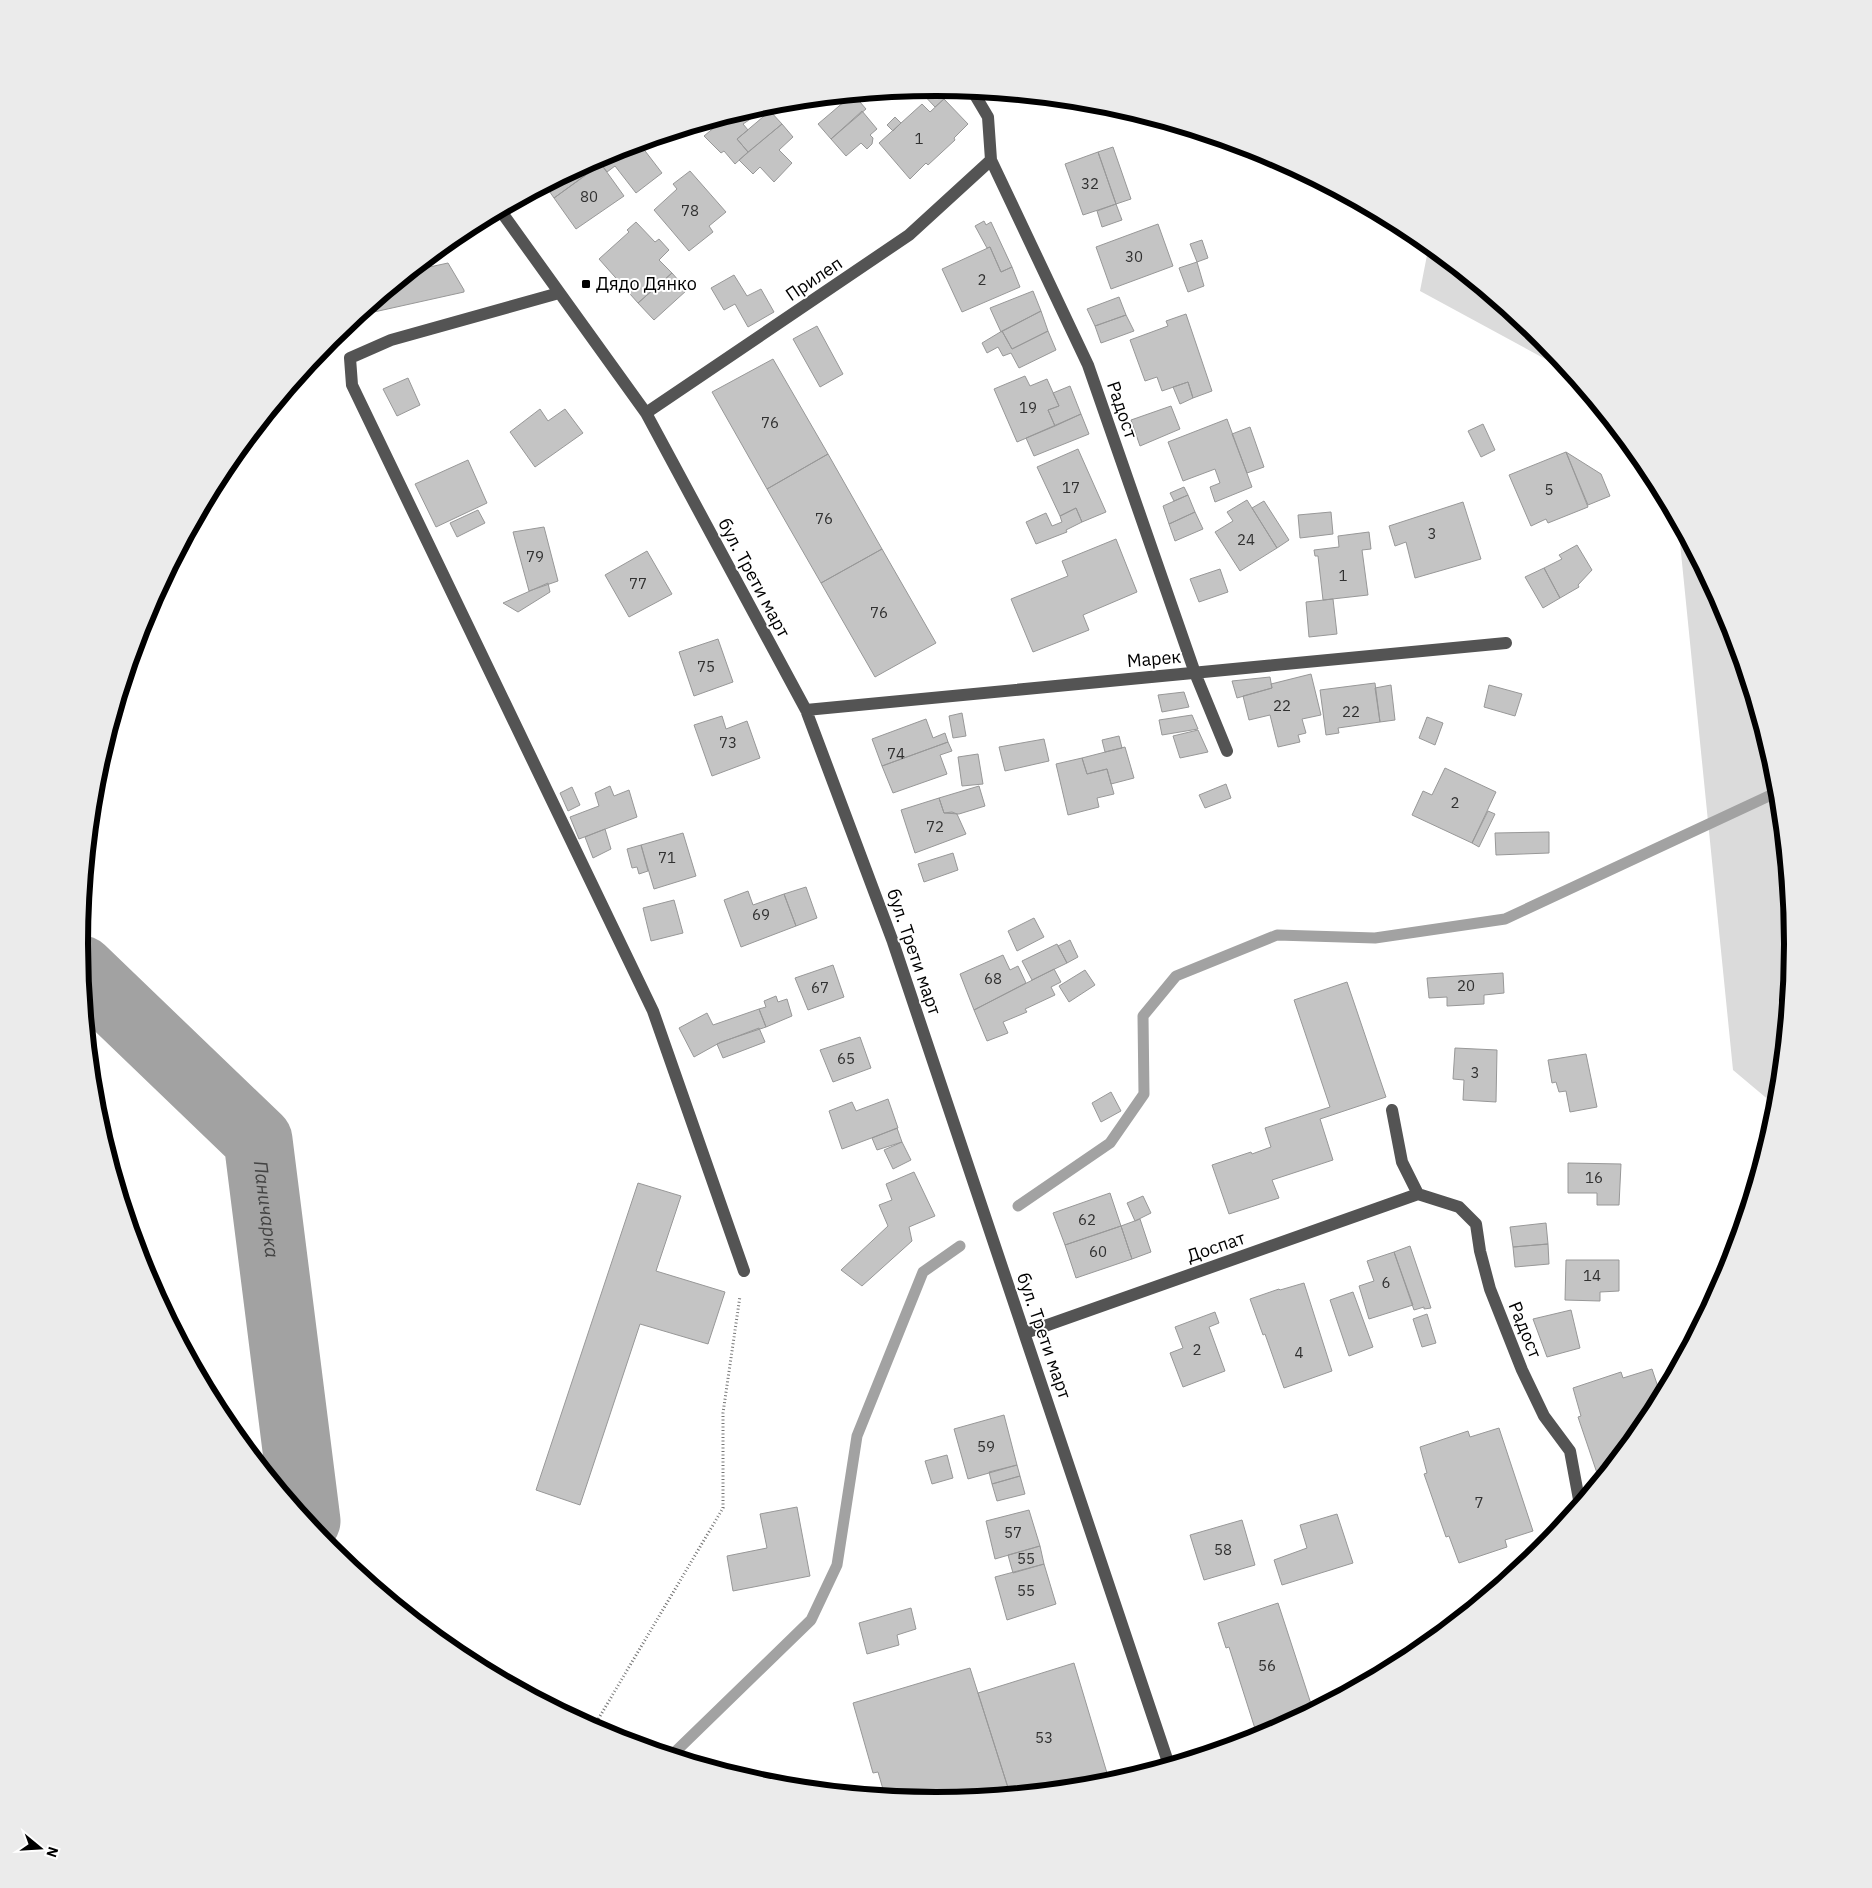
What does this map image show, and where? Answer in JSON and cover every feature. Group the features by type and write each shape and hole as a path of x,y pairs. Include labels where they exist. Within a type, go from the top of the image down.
{"street":[{"name":"Радост","path":"976,97 988,117 991,160 1088,365 1195,673 1227,751"},
{"name":"Прилеп","path":"646,413 909,236 991,160"},
{"name":"бул. Трети март","path":"503,214 646,413 806,710 893,942 1167,1760"},
{"path":"559,293 391,340 350,358 352,386 653,1011 744,1271"},
{"name":"Марек","path":"806,710 1506,643"},
{"path":"1392,1110 1402,1162 1418,1194"},
{"name":"Радост","path":"1418,1194 1460,1208 1476,1224 1480,1251 1490,1289 1522,1370 1544,1416 1570,1451 1579,1497"},
{"name":"Доспат","path":"1025,1333 1418,1194"}],"path":[{"path":"597,1721 723,1508 723,1413 744,1271"}],"shaded area":[{"path":"1427,253 1495,306 1555,364 1420,291"},
{"path":"1679,536 1720,619 1756,724 1768,778 1777,833 1783,889 1783,999 1770,1101 1733,1070"}],"building":[{"path":"925,96 947,96 935,107"},
{"path":"858,99 866,109 831,139 818,124 845,101"},
{"path":"944,99 968,124 954,138 955,140 928,165 926,163 910,179 879,143 922,104 930,112"},
{"path":"862,111 877,129 870,135 873,138 872,144 867,149 861,143 846,156 831,139"},
{"path":"768,112 771,112 782,124 748,152 737,139"},
{"path":"750,116 752,118 743,124 748,130 737,139 748,152 735,164 724,151 721,153 704,136 719,123"},
{"path":"895,117 901,123 893,131 887,125"},
{"path":"782,124 793,137 779,150 792,163 774,182 760,167 753,174 739,160"},
{"path":"1113,147 1131,199 1116,204 1098,152"},
{"path":"643,148 662,173 636,193 615,166 607,172 601,164"},
{"path":"1098,152 1116,204 1083,215 1065,164"},
{"path":"601,164 624,196 576,229 554,198"},
{"path":"599,166 554,198 548,190"},
{"path":"690,171 726,212 709,226 713,232 689,251 654,210 677,189 673,184"},
{"path":"1116,204 1122,220 1102,227 1097,211"},
{"path":"984,221 986,225 991,222 1012,267 1001,272 990,247 987,248 975,226"},
{"path":"636,222 655,242 659,239 669,250 659,260 672,273 638,303 599,259 629,232 627,230"},
{"path":"1158,224 1173,266 1111,289 1096,247"},
{"path":"1202,240 1208,258 1197,262 1190,244"},
{"path":"990,247 1001,272 1012,267 1020,287 962,312 942,269"},
{"path":"1197,262 1204,286 1188,292 1179,268"},
{"path":"448,263 464,292 369,313 377,306 422,269"},
{"path":"672,273 687,290 654,320 638,303"},
{"path":"734,275 747,296 761,289 774,312 748,327 735,304 724,310 711,288"},
{"path":"1033,291 1041,311 1001,332 990,308"},
{"path":"1119,297 1126,315 1095,326 1087,309"},
{"path":"1041,311 1048,331 1012,349 1002,331"},
{"path":"1186,314 1212,391 1193,398 1188,382 1162,391 1157,377 1145,381 1130,340 1168,326 1166,321"},
{"path":"1126,315 1134,331 1101,343 1095,326"},
{"path":"817,326 843,374 820,387 793,339"},
{"path":"1002,331 1012,349 1048,331 1056,350 1019,368 1011,353 1003,356 998,347 987,353 982,343"},
{"path":"773,359 828,454 767,489 712,392"},
{"path":"1025,376 1030,386 1047,379 1059,406 1048,410 1055,426 1017,442 994,389"},
{"path":"408,378 420,405 397,416 383,389"},
{"path":"1188,382 1193,398 1180,404 1173,387"},
{"path":"1070,386 1081,414 1055,426 1048,410 1059,406 1053,393"},
{"path":"1171,406 1180,429 1140,446 1131,420"},
{"path":"540,409 548,421 565,409 583,433 535,467 510,432"},
{"path":"1081,414 1089,434 1034,456 1026,438"},
{"path":"1227,419 1252,487 1215,502 1210,487 1220,483 1215,469 1183,481 1168,442"},
{"path":"1483,424 1495,450 1481,457 1468,431"},
{"path":"1250,427 1264,467 1247,473 1232,434"},
{"path":"1078,449 1106,512 1082,522 1076,508 1060,516 1037,467"},
{"path":"1566,452 1588,507 1548,523 1546,519 1531,526 1509,475"},
{"path":"1566,452 1601,474 1610,496 1588,505"},
{"path":"828,454 882,549 821,583 767,489"},
{"path":"468,460 487,503 436,527 415,484"},
{"path":"1184,487 1188,495 1174,501 1170,493"},
{"path":"1188,495 1195,512 1169,524 1163,506"},
{"path":"1247,500 1277,548 1240,571 1215,532 1233,521 1227,512"},
{"path":"1264,501 1289,540 1277,548 1252,508"},
{"path":"1463,502 1481,559 1415,578 1406,542 1395,546 1389,526"},
{"path":"1076,508 1082,522 1066,530 1067,532 1036,544 1026,522 1046,513 1052,526 1062,522 1060,516"},
{"path":"478,510 485,523 457,537 450,523"},
{"path":"1195,512 1203,529 1175,541 1169,524"},
{"path":"1331,512 1333,534 1300,538 1298,515"},
{"path":"544,527 558,581 529,591 513,532"},
{"path":"1369,532 1371,549 1362,550 1368,595 1323,600 1318,556 1315,556 1314,550 1339,547 1338,536"},
{"path":"1116,539 1137,592 1083,615 1089,630 1033,652 1011,599 1068,576 1062,561"},
{"path":"1577,545 1592,570 1578,585 1579,587 1560,598 1544,568 1562,559 1559,555"},
{"path":"882,549 936,643 875,677 821,583"},
{"path":"647,551 672,594 629,617 605,575"},
{"path":"1544,568 1560,598 1543,608 1525,577"},
{"path":"1220,569 1228,592 1199,602 1190,579"},
{"path":"548,583 550,592 518,612 503,603"},
{"path":"1333,599 1337,634 1309,637 1306,602"},
{"path":"718,639 733,682 694,696 679,652"},
{"path":"1311,674 1321,715 1302,719 1306,733 1298,735 1300,742 1278,747 1270,715 1249,720 1243,696 1272,688 1271,684"},
{"path":"1270,677 1272,688 1237,698 1232,681"},
{"path":"1375,683 1380,722 1338,728 1339,733 1326,735 1320,690"},
{"path":"1391,685 1395,720 1380,722 1375,688"},
{"path":"1489,685 1522,694 1515,716 1484,707"},
{"path":"1184,692 1189,707 1162,712 1158,695"},
{"path":"962,713 966,736 953,738 949,716"},
{"path":"1192,715 1198,729 1162,735 1159,720"},
{"path":"722,716 726,729 747,721 760,758 712,776 694,725"},
{"path":"1427,717 1443,723 1435,745 1419,738"},
{"path":"926,719 933,738 945,733 948,742 882,766 872,739"},
{"path":"1198,730 1208,752 1180,758 1173,736"},
{"path":"1119,736 1122,748 1105,752 1102,740"},
{"path":"1044,739 1049,761 1005,771 999,747"},
{"path":"948,742 952,751 940,755 947,774 893,793 882,766"},
{"path":"1125,747 1134,778 1111,784 1107,769 1087,774 1082,758"},
{"path":"978,754 983,784 962,786 958,757"},
{"path":"1082,758 1087,774 1107,769 1114,794 1097,798 1099,807 1068,815 1056,764"},
{"path":"1445,768 1496,792 1472,843 1412,815 1423,791 1432,795"},
{"path":"1226,784 1231,798 1205,808 1199,795"},
{"path":"610,786 614,796 629,790 637,817 579,839 570,817 599,806 595,793"},
{"path":"979,786 985,806 959,814 944,813 939,798"},
{"path":"572,787 580,805 568,811 560,793"},
{"path":"939,798 944,813 952,812 957,814 966,834 915,853 901,810"},
{"path":"1488,811 1495,814 1479,847 1472,843"},
{"path":"605,829 611,849 593,858 585,837"},
{"path":"1549,832 1549,853 1496,855 1495,833"},
{"path":"683,833 696,876 654,889 641,845"},
{"path":"641,845 648,871 639,874 637,867 632,868 627,849"},
{"path":"953,853 958,870 924,882 918,864"},
{"path":"806,887 817,918 796,926 784,894"},
{"path":"748,891 753,905 784,894 796,926 741,947 724,900"},
{"path":"674,900 683,933 651,941 643,908"},
{"path":"1034,918 1044,937 1017,951 1008,931"},
{"path":"1070,940 1078,957 1067,963 1058,946"},
{"path":"1057,944 1067,963 1032,980 1022,961"},
{"path":"1003,955 1010,970 1018,966 1026,983 974,1010 960,974"},
{"path":"833,965 844,997 808,1010 795,978"},
{"path":"1054,969 1061,982 1051,987 1055,995 1025,1009 1027,1012 1003,1022 1008,1033 987,1041 974,1010"},
{"path":"1085,970 1095,985 1069,1002 1059,986"},
{"path":"1503,973 1504,993 1484,995 1484,1004 1447,1006 1447,997 1429,998 1427,978"},
{"path":"1347,982 1386,1097 1320,1119 1333,1160 1272,1180 1279,1198 1229,1214 1212,1165 1271,1147 1265,1128 1330,1107 1294,1000"},
{"path":"776,996 778,1002 787,999 792,1016 766,1027 759,1009 766,1007 764,1001"},
{"path":"759,1009 766,1027 721,1042 694,1057 679,1028 707,1013 713,1025"},
{"path":"759,1028 765,1042 723,1058 717,1044"},
{"path":"860,1037 871,1068 833,1082 820,1050"},
{"path":"1455,1048 1497,1050 1496,1102 1463,1100 1464,1080 1453,1079"},
{"path":"1586,1054 1597,1107 1570,1112 1566,1091 1559,1092 1556,1082 1552,1083 1548,1060"},
{"path":"1111,1092 1121,1111 1101,1122 1092,1103"},
{"path":"888,1099 898,1128 842,1149 829,1111 852,1102 856,1111"},
{"path":"897,1128 902,1142 877,1150 872,1138"},
{"path":"902,1142 911,1160 893,1169 884,1150"},
{"path":"1568,1163 1621,1164 1619,1205 1597,1205 1597,1193 1568,1193"},
{"path":"914,1172 935,1216 909,1227 912,1241 862,1286 841,1270 888,1226 879,1205 892,1200 886,1184"},
{"path":"638,1183 681,1196 656,1271 725,1292 708,1344 640,1324 580,1505 536,1490"},
{"path":"1110,1193 1121,1226 1065,1245 1053,1213"},
{"path":"1143,1196 1151,1213 1135,1221 1127,1203"},
{"path":"1140,1219 1151,1252 1132,1259 1121,1226"},
{"path":"1546,1223 1548,1244 1513,1247 1510,1227"},
{"path":"1121,1226 1132,1259 1076,1278 1065,1245"},
{"path":"1548,1244 1549,1264 1515,1267 1513,1247"},
{"path":"1410,1246 1431,1308 1424,1309 1424,1307 1414,1310 1394,1252"},
{"path":"1394,1252 1413,1305 1369,1319 1359,1286 1374,1281 1367,1261"},
{"path":"1566,1260 1619,1260 1619,1291 1600,1292 1600,1301 1565,1300"},
{"path":"1304,1283 1332,1371 1284,1388 1265,1334 1263,1335 1250,1299"},
{"path":"1353,1292 1373,1347 1349,1356 1330,1300"},
{"path":"1571,1310 1580,1348 1547,1357 1533,1319"},
{"path":"1215,1312 1219,1323 1209,1327 1225,1371 1183,1387 1170,1353 1183,1348 1175,1327"},
{"path":"1427,1314 1436,1343 1422,1347 1413,1319"},
{"path":"1652,1369 1658,1388 1642,1415 1598,1475 1578,1417 1581,1416 1573,1388 1621,1372 1623,1378"},
{"path":"1004,1415 1017,1465 968,1479 954,1429"},
{"path":"1499,1428 1533,1531 1505,1540 1507,1547 1459,1563 1449,1536 1446,1537 1424,1474 1427,1473 1420,1447 1468,1431 1470,1437"},
{"path":"947,1455 953,1478 932,1484 925,1461"},
{"path":"1017,1465 1020,1476 992,1484 989,1472"},
{"path":"1020,1476 1025,1494 997,1501 992,1484"},
{"path":"797,1507 810,1576 733,1591 727,1556 767,1548 760,1514"},
{"path":"1029,1510 1040,1546 995,1559 986,1521"},
{"path":"1337,1514 1353,1563 1282,1585 1274,1560 1307,1548 1300,1525"},
{"path":"1242,1520 1255,1565 1204,1580 1190,1535"},
{"path":"1040,1546 1044,1564 1013,1573 1008,1555"},
{"path":"1044,1564 1056,1604 1007,1620 995,1577"},
{"path":"1278,1603 1311,1705 1255,1730 1229,1647 1226,1648 1218,1623"},
{"path":"911,1608 916,1629 897,1635 899,1645 867,1654 859,1623"},
{"path":"1074,1663 1108,1775 1008,1789 978,1693"},
{"path":"970,1668 1008,1789 936,1792 884,1791 878,1772 873,1773 853,1703"}],"waterway":[{"path":"1018,1206 1110,1143 1144,1094 1143,1016 1176,976 1277,935 1375,938 1505,919 1771,795"},
{"name":"Паничарка","path":"89,977 258,1140 305,1510"},
{"path":"676,1751 811,1620 837,1565 857,1436 923,1272 960,1246"}],"place":[{"name":"Дядо Дянко","path":"586,284"}]}
